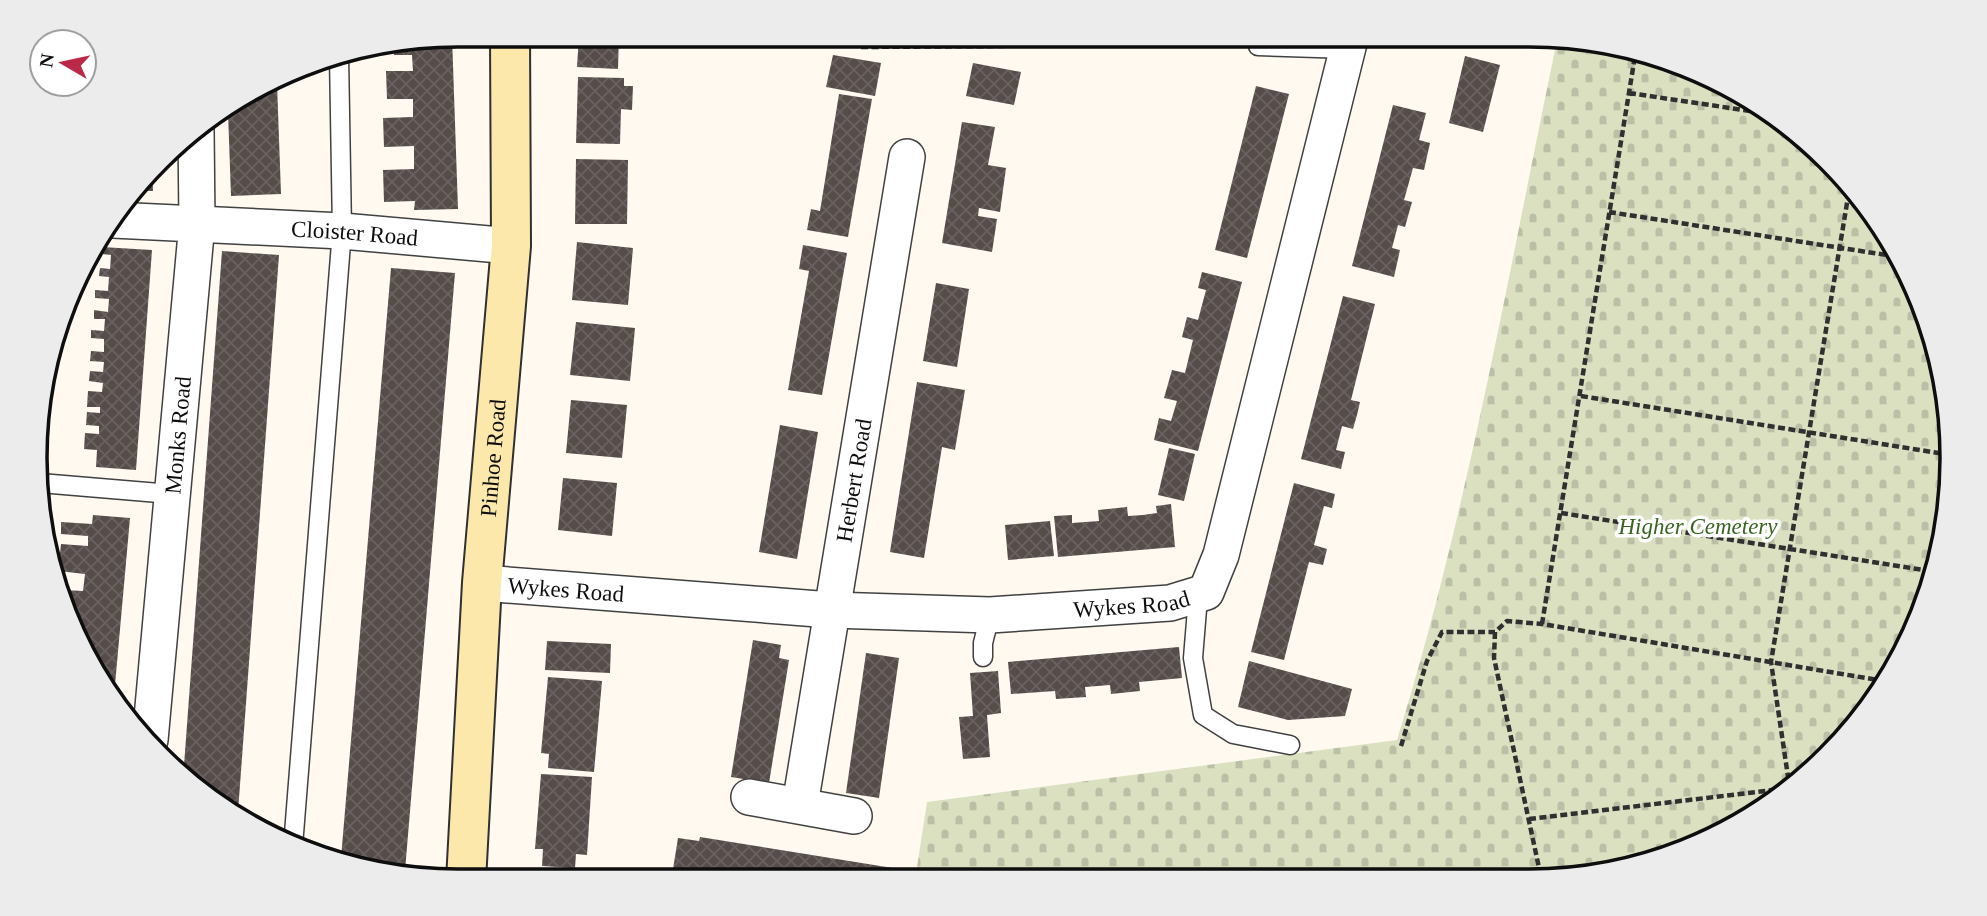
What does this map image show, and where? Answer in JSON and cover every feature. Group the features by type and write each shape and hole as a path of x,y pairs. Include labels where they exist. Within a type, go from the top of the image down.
{"main road":[{"name":"Pinhoe Road","path":"467,869 482,583 511,246 510,47"}],"street":[{"name":"Wykes Road","path":"482,583 831,610 990,615 1170,603 1198,597 1206,592 1212,582 1221,555 1349,47"},
{"name":"Monks Road","path":"150,730 197,223 196,142"},
{"name":"Herbert Road","path":"800,805 907,157"},
{"name":"Cloister Road","path":"123,220 342,231 511,246"},
{"path":"749,797 854,816"}],"lane":[{"path":"294,834 342,231 339,65"},
{"path":"48,484 171,494"},
{"path":"1198,597 1193,658 1203,715 1233,734 1290,746"},
{"path":"983,657 983,643 990,615"}],"path":[{"path":"861,47 931,47"},
{"path":"1542,624 1634,61"},
{"path":"1629,93 1748,111"},
{"path":"1788,777 1771,662 1848,199"},
{"path":"1609,212 1886,255"},
{"path":"1581,396 1940,452"},
{"path":"1561,513 1924,570"},
{"path":"1401,746 1427,661 1443,632 1495,632 1507,621 1542,624 1875,679"},
{"path":"1495,632 1494,658 1539,869"},
{"path":"1529,819 1769,791"}],"green space":[{"name":"Higher Cemetery","path":"1555,48 1635,61 1686,79 1734,102 1800,149 1838,187 1871,230 1908,301 1918,326 1932,378 1940,458 1936,512 1918,590 1885,663 1838,729 1800,767 1757,800 1711,826 1635,855 1583,865 1529,869 917,869 927,802 1397,740 1445,567 1504,304"}],"building":[{"path":"452,47 458,209 414,210 415,201 384,202 383,170 414,169 414,146 384,147 383,118 413,117 413,99 387,99 386,71 413,71 412,55 394,55 394,53 404,51"},
{"path":"578,47 619,47 618,69 577,67"},
{"path":"833,55 881,63 875,96 826,87"},
{"path":"1465,56 1500,65 1483,132 1449,123"},
{"path":"973,63 1021,72 1014,105 966,96"},
{"path":"578,77 624,78 624,86 633,86 632,110 621,109 620,144 576,143"},
{"path":"1256,86 1289,94 1247,258 1215,250"},
{"path":"277,89 281,194 231,196 228,117"},
{"path":"839,94 872,99 848,237 807,230 811,209 820,211"},
{"path":"1393,105 1426,113 1419,140 1430,143 1424,170 1413,168 1404,200 1412,202 1405,227 1398,225 1392,248 1400,250 1394,277 1352,266"},
{"path":"962,122 995,127 988,165 1006,168 1000,212 979,208 978,216 997,219 992,252 942,243"},
{"path":"576,159 628,160 627,224 575,224"},
{"path":"577,242 633,248 628,305 572,300"},
{"path":"803,245 847,253 822,395 788,390 809,271 799,269"},
{"path":"106,247 152,250 136,470 96,467 97,450 84,449 85,433 99,434 99,426 86,425 87,412 100,413 100,407 87,407 88,391 102,392 103,383 89,381 90,371 103,372 104,362 90,361 91,351 104,352 104,339 91,338 91,330 104,331 105,319 94,319 94,310 108,312 109,299 95,298 95,290 108,291 109,277 99,276 100,268 110,269 111,255 102,254"},
{"path":"222,251 279,255 239,805 184,764"},
{"path":"391,268 455,273 405,865 342,852"},
{"path":"1202,272 1242,282 1198,451 1154,440 1159,418 1171,421 1177,401 1164,398 1172,370 1185,373 1193,340 1182,337 1187,317 1198,320 1206,290 1198,288"},
{"path":"936,283 969,289 957,367 923,361"},
{"path":"1343,296 1375,304 1351,400 1360,402 1357,415 1353,429 1342,426 1336,450 1345,452 1341,469 1301,459"},
{"path":"576,322 635,328 630,381 570,375"},
{"path":"917,382 965,390 955,450 942,447 924,558 890,552"},
{"path":"571,400 627,405 622,458 566,453"},
{"path":"780,425 818,432 797,559 759,552"},
{"path":"1169,448 1195,454 1184,501 1158,495"},
{"path":"563,478 617,483 612,536 558,530"},
{"path":"1294,483 1335,494 1332,508 1324,506 1314,545 1327,549 1323,565 1309,562 1284,660 1251,652"},
{"path":"1171,504 1175,547 1058,557 1054,516 1072,515 1072,523 1099,521 1098,510 1127,507 1128,516 1143,515 1157,513 1156,506"},
{"path":"93,515 130,518 115,684 90,640 69,590 83,591 85,574 63,572 60,558 61,544 88,546 88,536 61,534 61,522 92,524"},
{"path":"1050,521 1054,556 1008,560 1005,525"},
{"path":"753,640 781,645 779,658 789,660 769,783 731,777"},
{"path":"547,641 611,644 610,673 545,670"},
{"path":"1179,647 1182,678 1139,682 1140,691 1111,694 1110,685 1085,687 1086,697 1056,699 1055,691 1011,694 1008,662"},
{"path":"866,653 899,658 879,798 846,793"},
{"path":"1249,661 1352,689 1345,716 1288,720 1238,707"},
{"path":"998,671 1001,713 987,715 990,757 963,759 959,717 973,716 970,673"},
{"path":"548,677 602,681 594,772 548,768 549,754 541,753"},
{"path":"541,774 592,777 587,855 576,854 575,868 542,866 543,849 535,849"},
{"path":"700,837 899,869 673,869 678,838 699,841"}]}
